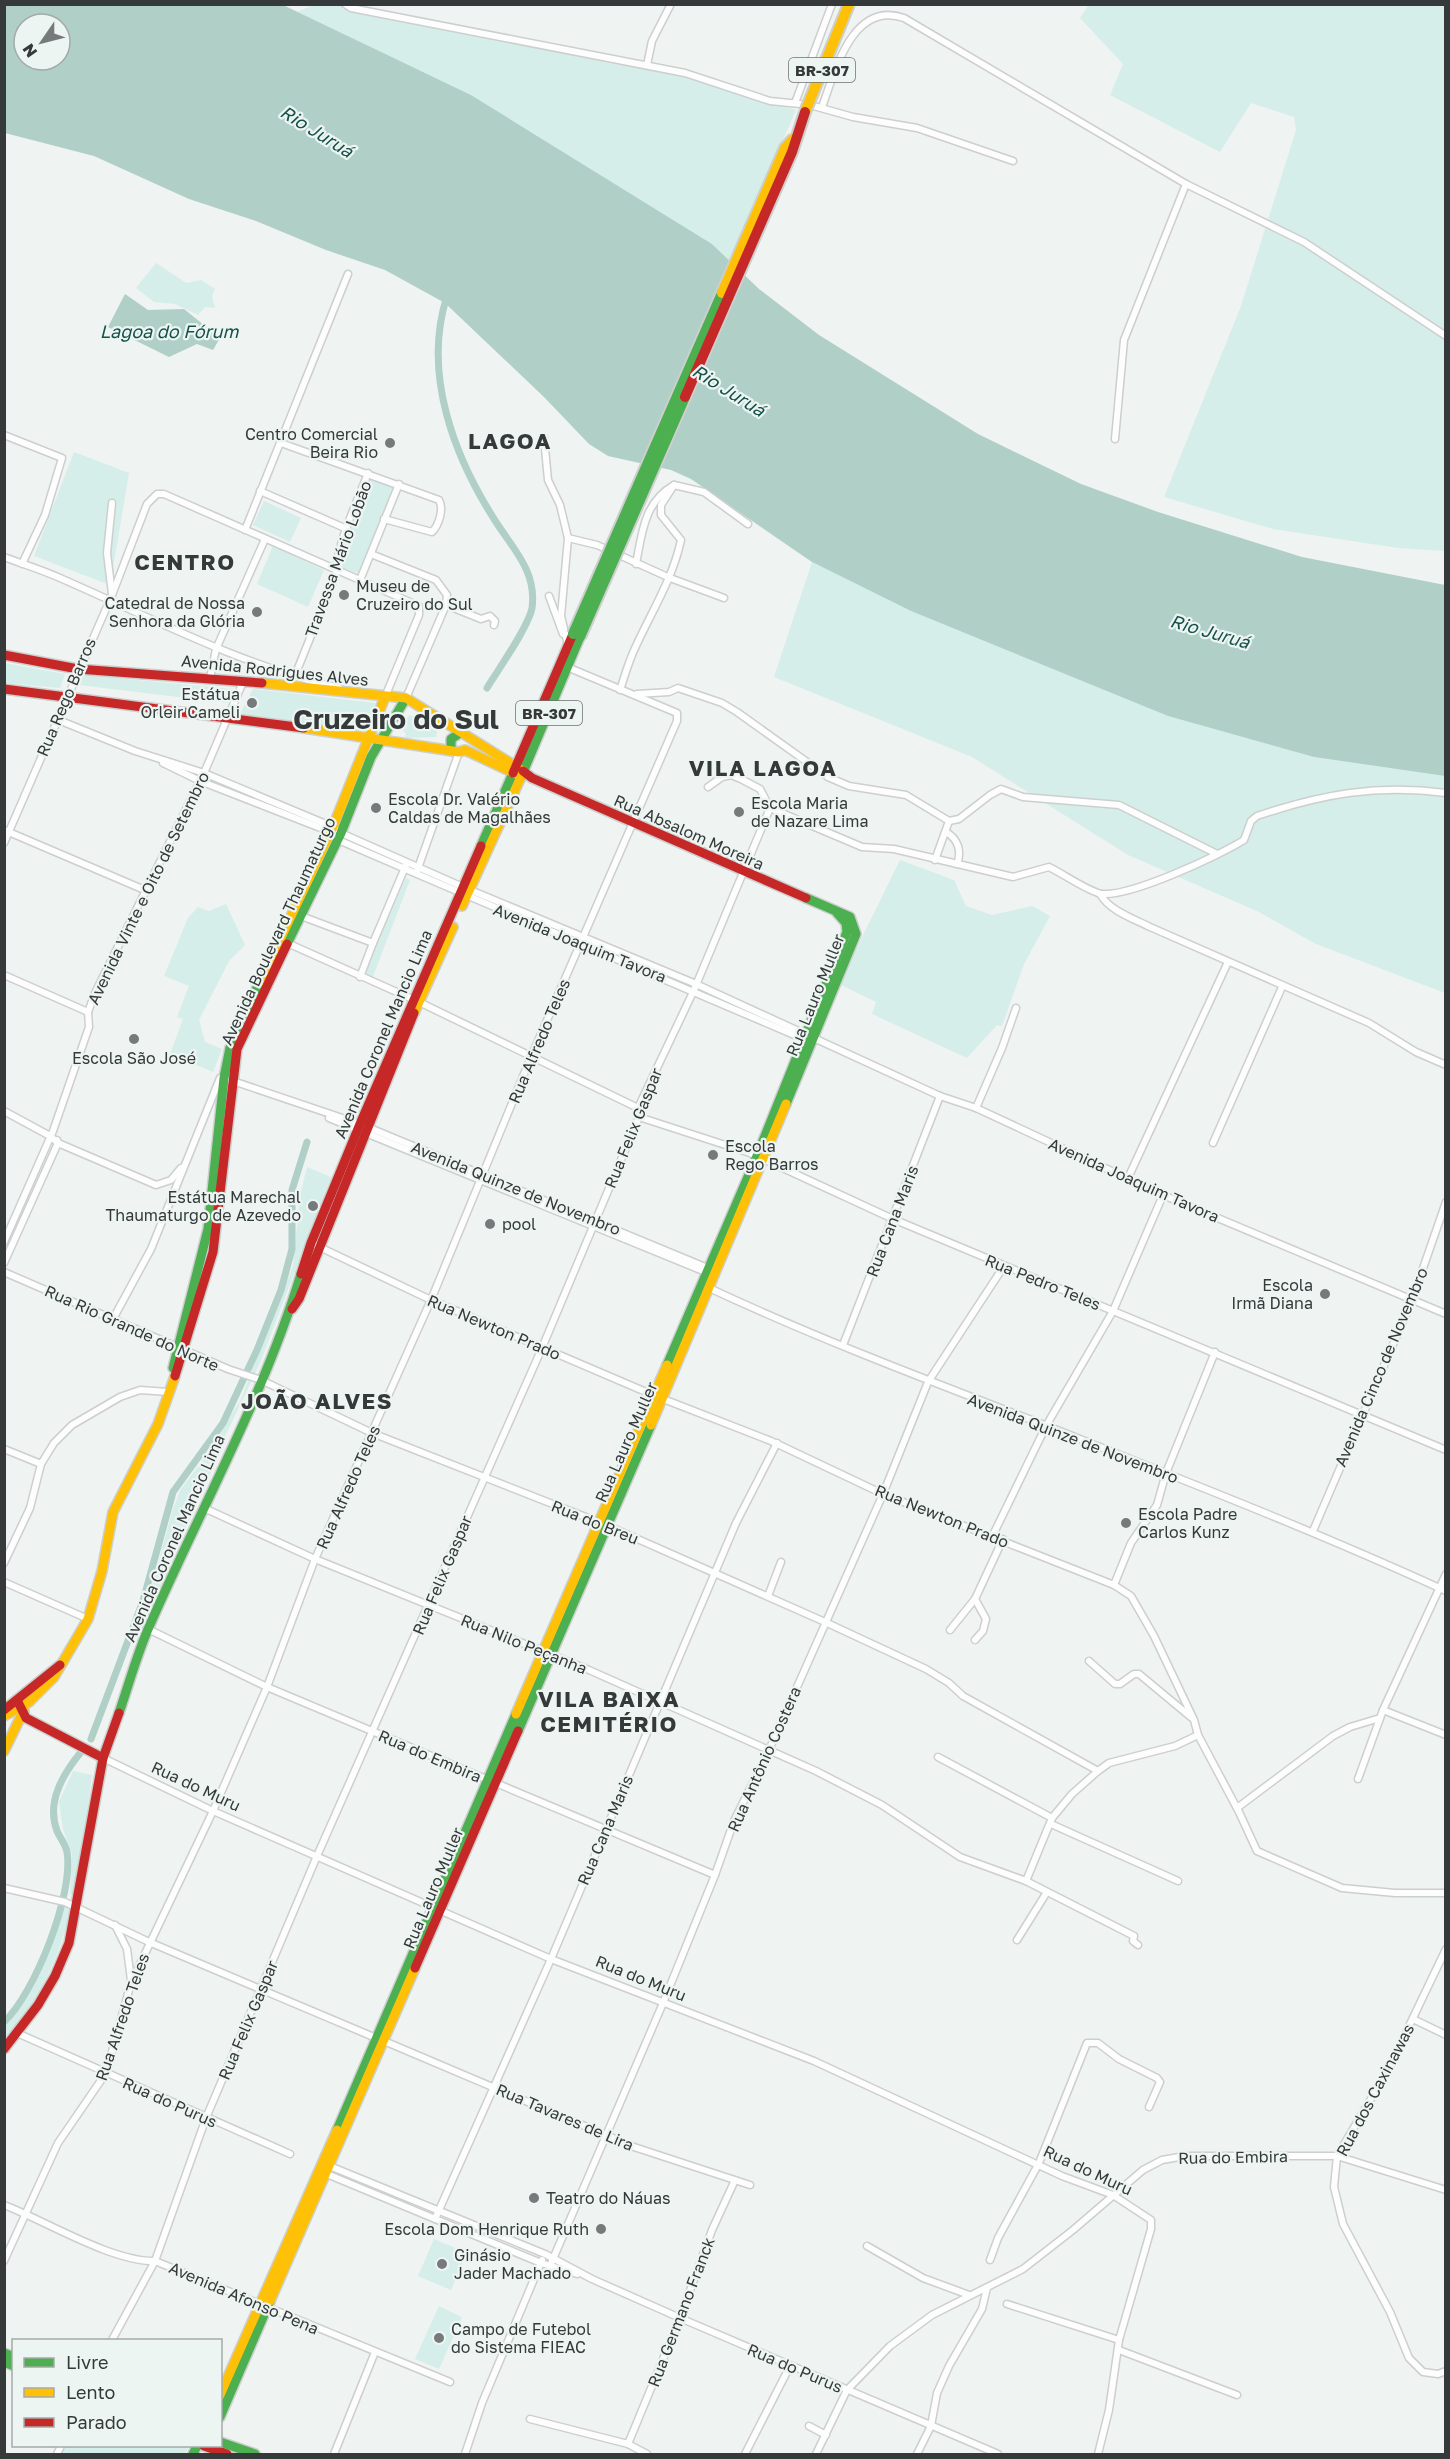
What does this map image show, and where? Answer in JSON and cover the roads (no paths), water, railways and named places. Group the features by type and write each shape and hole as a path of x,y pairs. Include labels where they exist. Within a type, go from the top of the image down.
{"main road":[{"name":"BR-307","path":"521,773 573,640 792,153 796,135 849,4"},
{"name":"Avenida Rodrigues Alves","path":"4,655 78,669 210,678 406,698"},
{"path":"4,689 229,716 375,741 458,751 521,773"},
{"path":"375,741 385,697"},
{"path":"375,741 406,698 521,773"},
{"path":"458,751 451,739 463,734"},
{"path":"458,751 469,740 463,734"},
{"name":"Avenida Boulevard Thaumaturgo","path":"4,1716 22,1707 54,1677 88,1619 102,1571 113,1512 158,1424 214,1246 225,1078 371,757 375,741"},
{"name":"Rua Absalom Moreira","path":"521,773 836,912"},
{"name":"Avenida Coronel Mancio Lima","path":"4,2049 55,1976 71,1936 102,1758 148,1629 261,1380 416,1000 521,773"},
{"name":"Avenida Boulevard Thaumaturgo","path":"285,942 301,916 335,833"},
{"name":"Rua Lauro Muller","path":"222,2412 380,2039 856,934 850,917 836,912"},
{"path":"4,1751 22,1707"},
{"name":"Avenida Boulevard Thaumaturgo","path":"4,1710 22,1707"},
{"name":"Rua do Muru","path":"22,1707 30,1721 102,1758"},
{"name":"Rua Lauro Muller","path":"222,2391 265,2308"},
{"path":"222,2443 251,2454"},
{"path":"193,2454 204,2448 227,2454"}],"street":[{"path":"345,4 351,8 501,35 571,52 685,73 770,101 822,107 853,117 917,128 1013,161"},
{"path":"647,65 652,41 671,4"},
{"path":"795,103 832,4"},
{"path":"822,107 843,50 859,28 879,16 892,14 904,18 1185,184 1304,242 1446,336"},
{"path":"1115,439 1124,340 1185,184"},
{"path":"348,274 245,530 416,603 421,609 385,697"},
{"path":"4,435 62,458 45,515 22,564"},
{"path":"544,438 548,480 560,505 568,538 561,606 573,640"},
{"path":"281,443 399,484 439,500 442,507 435,530 432,532 384,519"},
{"name":"Travessa Mário Lobão","path":"294,678 337,571 337,563 347,529 368,473"},
{"path":"360,580 399,484"},
{"path":"636,564 642,530 651,507 656,498 674,485 685,485 704,492 748,524"},
{"path":"620,690 634,649 670,578 681,540 661,515 661,505 674,485"},
{"path":"260,491 347,529"},
{"name":"Rua Rego Barros","path":"4,843 7,831 110,598 147,504 158,494 164,494 245,530"},
{"path":"110,598 107,553 112,503"},
{"path":"568,538 597,545 636,564 724,598"},
{"path":"210,678 216,649 265,539"},
{"path":"371,554 436,580 447,595 446,604 406,698"},
{"path":"4,557 110,598 216,649 294,678 366,694"},
{"path":"549,596 559,631 573,640"},
{"path":"446,604 481,620 491,617 495,621 494,625"},
{"path":"564,666 633,694 669,692 678,688 722,703 759,725 828,777 849,786 906,795 946,819 959,819 1001,789 1023,797 1119,805 1217,854"},
{"name":"Avenida Vinte e Oito de Setembro","path":"4,1242 52,1133 88,1027 88,1012 204,773 243,682"},
{"name":"Rua Alfredo Teles","path":"4,2261 58,2143 106,2073 131,1983 213,1811 267,1687 315,1559 431,1300 531,1057 678,716 671,710 633,694"},
{"path":"56,719 135,751 200,781 335,833"},
{"path":"135,751 204,773 335,833"},
{"path":"418,870 458,751"},
{"path":"708,787 722,777 731,775 741,779 760,789 770,808 852,845 894,849 1013,877 1049,867 1100,894 1105,902 1116,910 1282,987 1369,1023 1416,1052 1446,1065"},
{"path":"1100,894 1136,889 1217,854 1244,840 1251,821 1257,816 1311,799 1397,788 1446,794"},
{"name":"Rua Felix Gaspar","path":"113,2339 155,2261 207,2118 317,1856 374,1732 542,1348 639,1117 638,1108 695,987 770,808"},
{"path":"935,860 946,832 946,819"},
{"path":"7,831 147,891"},
{"path":"946,832 958,843 957,864"},
{"name":"Avenida Joaquim Tavora","path":"335,833 465,892 695,987 940,1096 976,1108 1163,1195 1446,1314"},
{"path":"360,977 406,865"},
{"path":"301,916 374,943"},
{"path":"285,942 416,1000 638,1108"},
{"path":"1128,1178 1228,962"},
{"path":"4,975 88,1012"},
{"path":"1213,1143 1282,987"},
{"path":"976,1108 1002,1048 1016,1008"},
{"path":"113,1319 151,1249 187,1160 225,1078"},
{"name":"Avenida Quinze de Novembro","path":"225,1078 312,1110 594,1222 712,1272"},
{"name":"Rua Cana Maris","path":"843,1345 940,1096"},
{"path":"4,1111 52,1133 58,1143 156,1185 171,1180 187,1160"},
{"name":"Rua Pedro Teles","path":"639,1117 720,1142 893,1219 1446,1450"},
{"path":"4,1263 58,1143"},
{"path":"993,1535 1046,1426 1113,1311 1163,1195"},
{"name":"Avenida Cinco de Novembro","path":"1313,1531 1412,1299 1446,1202"},
{"name":"Rua Newton Prado","path":"315,1245 431,1300 542,1348 777,1443 883,1494 993,1535 1114,1585 1131,1596 1137,1606 1194,1720 1198,1735 1238,1808 1257,1851 1328,1883 1355,1891 1446,1893"},
{"name":"Rua Antônio Costera","path":"550,2266 663,2003 715,1875 734,1821 769,1750 883,1494 928,1382 1004,1266"},
{"name":"Rua Rio Grande do Norte","path":"4,1272 261,1380"},
{"name":"Avenida Quinze de Novembro","path":"706,1286 758,1312 843,1345 928,1382 1313,1531 1443,1590"},
{"path":"1114,1585 1131,1543 1158,1505 1166,1473 1215,1352"},
{"name":"Rua do Breu","path":"261,1380 372,1433 602,1524 768,1596 926,1669 950,1683 963,1696 1098,1771"},
{"path":"4,1563 30,1508 41,1464 54,1443 72,1425 96,1409 140,1390 170,1387"},
{"name":"Rua Cana Maris","path":"435,2218 551,1959 736,1523 777,1443"},
{"path":"4,1449 41,1464"},
{"name":"Rua Nilo Peçanha","path":"204,1508 315,1559 600,1675 659,1704 769,1750 882,1805 960,1857 1026,1881 1134,1936 1133,1941 1138,1945"},
{"path":"950,1630 975,1599 1003,1539"},
{"path":"768,1596 781,1563"},
{"path":"1358,1779 1383,1710 1443,1590 1446,1574"},
{"path":"4,1582 88,1619"},
{"path":"975,1599 987,1619 983,1631 975,1640"},
{"name":"Rua do Embira","path":"148,1629 267,1687 715,1875"},
{"path":"1089,1661 1116,1684 1138,1674 1194,1720"},
{"path":"1383,1710 1446,1735"},
{"path":"1238,1808 1333,1737 1350,1727 1380,1718"},
{"path":"1026,1881 1052,1821 1072,1794 1098,1771 1109,1763 1175,1746 1198,1735"},
{"path":"938,1757 1052,1821 1178,1881"},
{"name":"Rua do Muru","path":"102,1758 213,1811 551,1959 814,2061 975,2136 1039,2163 1062,2176 1113,2195 1151,2220 1151,2229 1119,2340"},
{"name":"Rua Tavares de Lira","path":"4,1888 62,1901 112,1922 149,1942 652,2154 750,2185"},
{"path":"1017,1940 1047,1892"},
{"path":"112,1922 127,1949 131,1983"},
{"name":"Rua dos Caxinawas","path":"1446,1949 1374,2097 1337,2156 1335,2198 1343,2224 1390,2312 1409,2358 1423,2372 1438,2374 1446,2371"},
{"path":"1413,2019 1446,2035"},
{"name":"Rua do Purus","path":"17,2033 290,2154"},
{"path":"990,2260 998,2238 1039,2163 1083,2048 1091,2042 1098,2043 1119,2060 1157,2078 1160,2082 1149,2107"},
{"name":"Rua do Embira","path":"816,2454 847,2391 882,2354 909,2330 1037,2258 1143,2170 1173,2157 1337,2156 1446,2190"},
{"name":"Rua do Purus","path":"325,2169 439,2210 545,2254 592,2279 680,2318 998,2454"},
{"name":"Rua do Purus","path":"325,2169 541,2263 592,2279"},
{"name":"Rua Germano Franck","path":"628,2444 680,2318 708,2240 735,2180"},
{"name":"Avenida Afonso Pena","path":"4,2205 112,2251 144,2261 155,2261 450,2382"},
{"path":"867,2246 923,2278 969,2295"},
{"path":"465,2454 482,2403 545,2254"},
{"path":"917,2454 930,2426 937,2394 960,2346 982,2309 987,2288"},
{"path":"1007,2304 1119,2340 1107,2418 1098,2454"},
{"path":"1119,2350 1237,2395"},
{"path":"334,2454 375,2352"},
{"path":"745,2454 790,2366"},
{"path":"530,2419 628,2444 647,2454"},
{"path":"809,2426 826,2435"}],"water":[{"name":"Rio Juruá","path":"5,5 283,5 471,95 712,244 759,289 819,335 978,434 1081,484 1158,512 1302,557 1445,585 1445,776 1314,757 1168,716 911,611 812,562 691,479 671,470 608,456 589,444 544,397 445,303 385,270 326,250 256,221 189,199 94,156 5,133"},
{"name":"Lagoa do Fórum","path":"125,294 148,310 184,309 220,338 213,350 197,344 169,357 108,327"}],"waterway":[{"path":"447,296 440,325 438,355 440,384 446,414 455,442 481,497 528,572 533,595 530,616 487,688"},
{"path":"91,1739 143,1601 173,1492 223,1423 257,1350 281,1290 292,1249 292,1190 307,1142"},
{"path":"4,2022 28,1989 50,1942 58,1917 68,1870 66,1849 54,1820 55,1799 63,1779 81,1752"}],"place":[{"name":"Centro Comercial Beira Rio","path":"390,443"},
{"name":"Museu de Cruzeiro do Sul","path":"344,595"},
{"name":"Catedral de Nossa Senhora da Glória","path":"257,612"},
{"name":"Estátua Orleir Cameli","path":"252,703"},
{"name":"Escola Dr. Valério Caldas de Magalhães","path":"376,808"},
{"name":"Escola Maria de Nazare Lima","path":"739,812"},
{"name":"Escola São José","path":"134,1039"},
{"name":"Escola Rego Barros","path":"713,1155"},
{"name":"Estátua Marechal Thaumaturgo de Azevedo","path":"313,1206"},
{"name":"pool","path":"490,1224"},
{"name":"Escola Irmã Diana","path":"1325,1294"},
{"name":"Escola Padre Carlos Kunz","path":"1126,1523"},
{"name":"Teatro do Náuas","path":"534,2198"},
{"name":"Escola Dom Henrique Ruth","path":"601,2229"},
{"name":"Ginásio Jader Machado","path":"442,2264"},
{"name":"Campo de Futebol do Sistema FIEAC","path":"439,2338"}],"district":[{"name":"LAGOA","path":"510,440"},
{"name":"CENTRO","path":"185,561"},
{"name":"Cruzeiro do Sul","path":"396,718"},
{"name":"VILA LAGOA","path":"763,767"},
{"name":"JOÃO ALVES","path":"317,1400"},
{"name":"VILA BAIXA CEMITÉRIO","path":"609,1710"}]}
